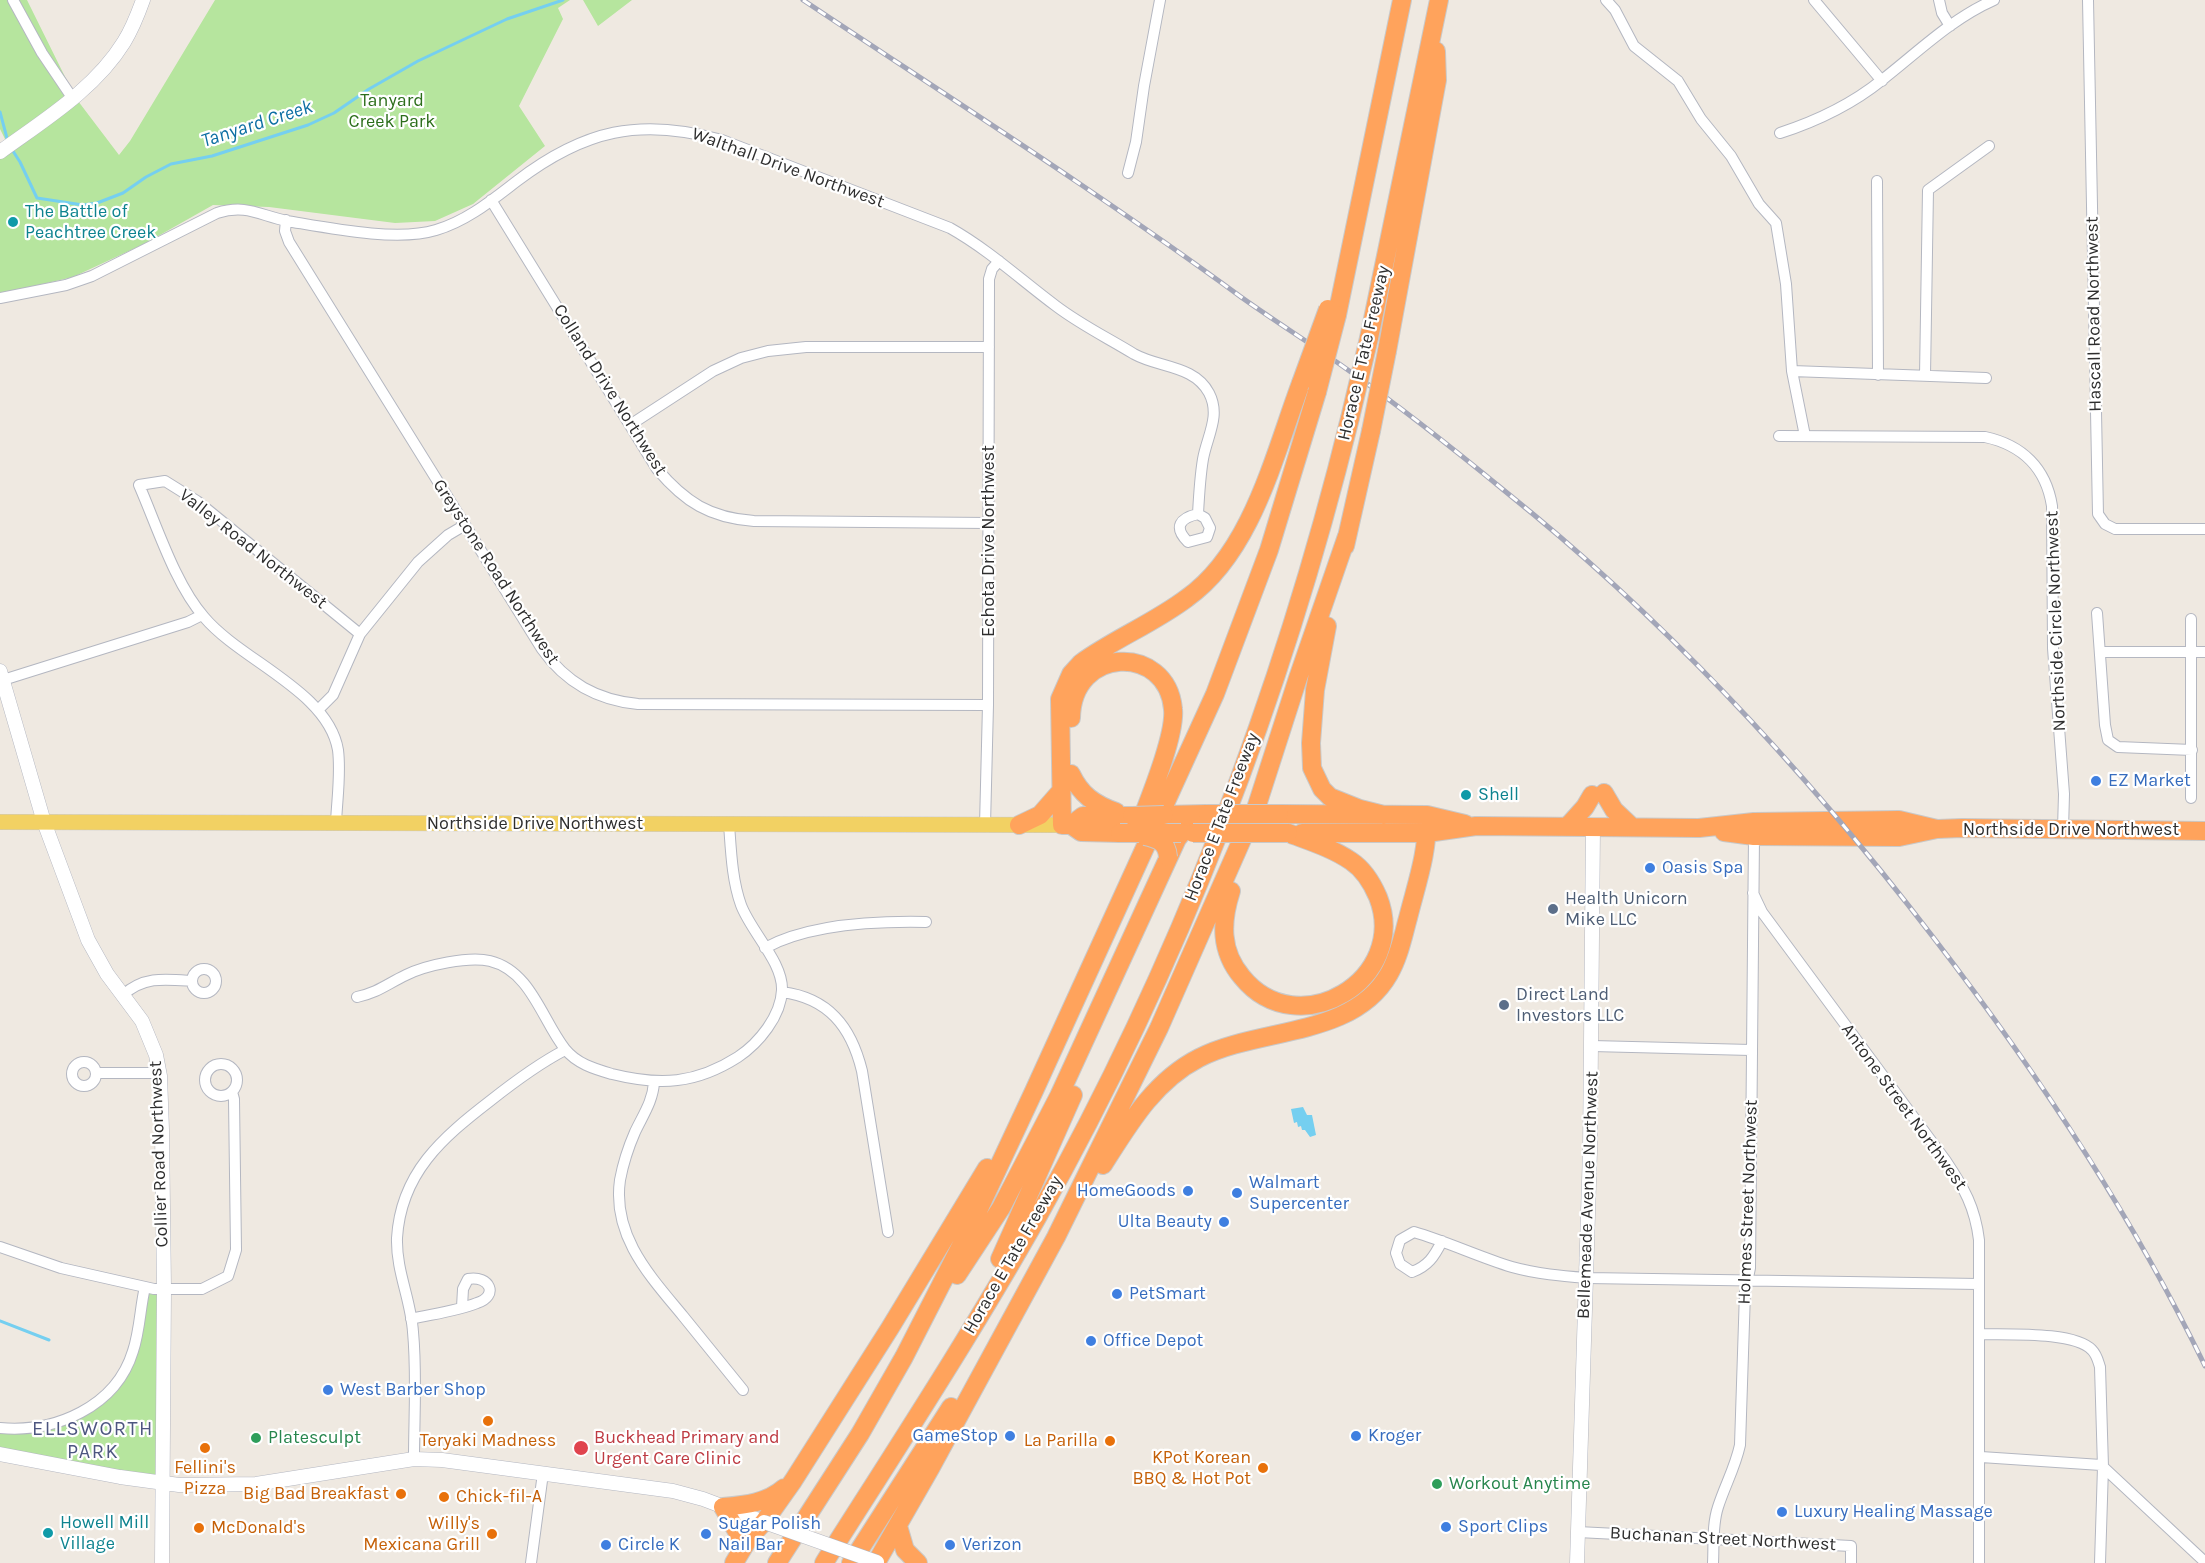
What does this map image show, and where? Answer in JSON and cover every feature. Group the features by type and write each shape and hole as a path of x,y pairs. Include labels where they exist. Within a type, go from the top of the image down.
{"highway":[{"name":"Horace E Tate Freeway","path":"777,1563 860,1434 904,1357 969,1230 1215,694 1269,550 1317,392 1332,312 1349,258 1402,0"},
{"name":"Horace E Tate Freeway","path":"824,1563 905,1438 1037,1216 1108,1083 1215,843 1291,631 1350,418 1369,338 1439,0"},
{"path":"1384,815 1360,809 1330,797 1316,779 1311,758 1315,690 1319,662 1387,351 1437,80 1434,22"},
{"path":"1067,825 1061,791 1060,699 1064,686 1071,674 1090,657 1187,598 1220,569 1240,539 1261,493 1301,383 1332,312"},
{"path":"1288,833 1352,861 1370,881 1381,904 1382,940 1377,956 1368,972 1355,986 1339,997 1324,1003 1291,1005 1265,996 1250,986 1238,972 1227,950 1224,937 1225,912 1257,806 1347,536"},
{"path":"1067,825 1071,774 1071,713 1077,689 1082,680 1100,667 1119,662 1137,664 1154,672 1166,685 1174,711 1167,745 1140,825 1070,1010"},
{"path":"1071,774 1083,794 1118,822 1145,836 1161,841 1167,848 1168,857"},
{"path":"1019,825 1040,815 1061,791"},
{"path":"1567,827 1598,794 1632,827"},
{"path":"878,1562 1056,1237 1159,1028 1257,806"},
{"path":"957,1353 1027,1202 1062,1104 1168,857 1208,814"},
{"name":"Northside Drive Northwest","path":"1067,825 1081,832 1118,822 1164,815 1208,814 1384,815 1427,824"},
{"path":"1164,815 1186,837"},
{"name":"Northside Drive Northwest","path":"1118,822 1186,837 1427,824 1699,828 1754,822 1899,820 1937,829"},
{"path":"1056,1237 1141,1108 1171,1077 1199,1058 1226,1046 1341,1017 1361,1006 1378,991 1398,955 1426,849 1427,824"},
{"name":"Northside Drive Northwest","path":"1699,828 1754,836 1899,837 1937,829 2205,831"},
{"path":"904,1357 1001,1208 1062,1104 1186,837"},
{"path":"737,1558 793,1480 890,1328 1034,1091"},
{"path":"851,1563 1036,1274"},
{"path":"737,1558 739,1535 723,1507 765,1500 774,1496 793,1480"},
{"path":"898,1526 905,1550 918,1563"}],"main road":[{"name":"Northside Drive Northwest","path":"0,822 1067,825"}],"street":[{"path":"13,0 42,53 73,99"},
{"path":"0,152 73,99 111,60 124,43 143,0"},
{"path":"1128,173 1136,142 1160,0"},
{"path":"1606,0 1615,10 1634,46 1678,81 1701,119 1731,156 1759,204 1776,223 1786,284 1792,371 1805,436"},
{"path":"1814,0 1882,81"},
{"path":"1939,0 1942,13 1950,26"},
{"path":"1780,133 1833,112 1882,81 1919,48 1950,26 1994,0"},
{"name":"Hascall Road Northwest","path":"2088,0 2098,514 2105,524 2115,528 2205,529"},
{"name":"Walthall Drive Northwest","path":"0,298 66,285 92,276 217,213 230,209 247,210 285,220 384,235 412,235 435,231 472,214 543,161 581,142 628,130 677,130 722,140 933,220 966,237 1076,320 1140,357 1189,373 1204,386 1212,401 1214,418 1203,459 1198,513"},
{"path":"1925,376 1928,190 1989,146"},
{"path":"1877,181 1878,375"},
{"name":"Colland Drive Northwest","path":"491,200 657,470 674,488 697,506 725,517 754,521 988,523"},
{"name":"Greystone Road Northwest","path":"285,220 285,231 289,242 465,525 550,661 573,682 603,698 638,704 988,705"},
{"name":"Echota Drive Northwest","path":"985,825 988,705 989,279 992,269 999,261"},
{"path":"630,425 713,371 741,358 768,351 806,347 989,347"},
{"path":"1792,371 1986,378"},
{"name":"Northside Circle Northwest","path":"1779,436 1985,437 2000,440 2015,447 2038,468 2048,486 2052,506 2053,648 2064,794 2063,829"},
{"name":"Valley Road Northwest","path":"202,615 184,589 139,485 165,482 197,501 360,634"},
{"path":"319,710 333,695 360,634 418,562 448,535 465,525"},
{"path":"2097,614 2105,725 2111,744 2118,747 2192,750"},
{"path":"1,675 188,622 202,615 230,643 306,697 319,710 331,728 339,761 336,823"},
{"path":"2191,619 2191,798"},
{"path":"2101,652 2205,652"},
{"name":"Collier Road Northwest","path":"1,675 44,822 88,940 107,974 142,1021 150,1037 159,1073 164,1289 162,1563"},
{"path":"357,997 381,990 406,975 422,969 469,960 492,962 510,970 523,982 565,1050 578,1061 593,1069 654,1082 696,1077 715,1070 740,1056 755,1043 768,1027 779,1006 782,992 778,971 747,919 737,892 729,824"},
{"name":"Bellemeade Avenue Northwest","path":"1577,1563 1587,1278 1592,1046 1593,827"},
{"name":"Holmes Street Northwest","path":"1713,1563 1718,1507 1734,1469 1740,1445 1745,1292 1750,1268 1754,836"},
{"name":"Antone Street Northwest","path":"1753,893 1762,912 1964,1188 1972,1206 1979,1240 1981,1456 1979,1563"},
{"path":"765,948 786,938 846,925 880,921 926,922"},
{"path":"123,995 135,984 144,981 192,981"},
{"path":"782,992 805,996 824,1006 841,1023 854,1046 862,1071 888,1232"},
{"path":"1592,1046 1751,1050"},
{"path":"414,1459 414,1346 411,1319 400,1271 397,1238 404,1203 418,1171 435,1147 460,1124 528,1071 565,1050"},
{"path":"96,1073 159,1073"},
{"path":"654,1082 651,1102 634,1134 624,1162 620,1183 619,1211 629,1242 642,1266 743,1390"},
{"path":"0,1247 61,1268 145,1287 202,1289 228,1276 236,1250 234,1099 232,1092"},
{"path":"1442,1241 1515,1267 1551,1275 1587,1278 1979,1284"},
{"path":"0,1428 19,1430 41,1428 64,1420 91,1406 107,1394 119,1380 133,1351 145,1287"},
{"path":"411,1319 462,1307"},
{"path":"1980,1334 2064,1337 2080,1342 2092,1350 2100,1367 2103,1467 2100,1563"},
{"path":"0,1454 162,1483 219,1485 256,1484 414,1459 442,1460 673,1491 878,1562"},
{"path":"1981,1456 2103,1467 2205,1562"},
{"path":"531,1563 543,1473"},
{"name":"Buchanan Street Northwest","path":"1578,1532 1851,1546 1851,1563"}],"green space":[{"name":"Tanyard Creek Park","path":"0,0 27,0 75,97 119,155 130,141 215,0 570,0 558,8 563,19 519,106 545,146 473,204 435,221 395,223 269,207 213,205 144,244 73,277 0,294 0,154 9,147 0,129"},
{"path":"583,0 632,0 598,26"},
{"name":"ELLSWORTH PARK","path":"145,1287 164,1289 163,1483 0,1453 0,1428 19,1430 91,1406 127,1366"}],"water":[{"path":"1303,1107 1307,1115 1312,1115 1316,1135 1310,1137 1301,1126 1298,1127 1297,1122 1294,1123 1291,1109"}],"waterway":[{"name":"Tanyard Creek","path":"11,148 37,198 83,205 97,203 123,193 146,177 171,164 212,156 308,125 334,113 369,89 418,61 507,19 563,0"},
{"name":"Tanyard Creek","path":"0,112 8,142"},
{"path":"0,1321 49,1340"}],"railway":[{"path":"803,0 1079,183 1388,399 1565,541 1679,647 1733,702 1836,817 1972,988 2045,1092 2114,1199 2146,1253 2205,1366"}],"place":[{"name":"The Battle of Peachtree Creek","path":"13,222"},
{"name":"EZ Market","path":"2096,781"},
{"name":"Shell","path":"1466,795"},
{"name":"Oasis Spa","path":"1650,868"},
{"name":"Health Unicorn Mike LLC","path":"1553,909"},
{"name":"Direct Land Investors LLC","path":"1504,1005"},
{"name":"HomeGoods","path":"1188,1191"},
{"name":"Walmart Supercenter","path":"1237,1193"},
{"name":"Ulta Beauty","path":"1224,1222"},
{"name":"PetSmart","path":"1117,1294"},
{"name":"Office Depot","path":"1091,1341"},
{"name":"West Barber Shop","path":"328,1390"},
{"name":"Teryaki Madness","path":"488,1421"},
{"name":"GameStop","path":"1010,1436"},
{"name":"Kroger","path":"1356,1436"},
{"name":"Platesculpt","path":"256,1438"},
{"name":"La Parilla","path":"1110,1441"},
{"name":"Fellini's Pizza","path":"205,1448"},
{"name":"Buckhead Primary and Urgent Care Clinic","path":"581,1448"},
{"name":"KPot Korean BBQ & Hot Pot","path":"1263,1468"},
{"name":"Workout Anytime","path":"1437,1484"},
{"name":"Big Bad Breakfast","path":"401,1494"},
{"name":"Chick-fil-A","path":"444,1497"},
{"name":"Luxury Healing Massage","path":"1782,1512"},
{"name":"Sport Clips","path":"1446,1527"},
{"name":"McDonald's","path":"199,1528"},
{"name":"Howell Mill Village","path":"48,1533"},
{"name":"Willy's Mexicana Grill","path":"492,1534"},
{"name":"Sugar Polish Nail Bar","path":"706,1534"},
{"name":"Circle K","path":"606,1545"},
{"name":"Verizon","path":"950,1545"}],"district":[{"name":"ELLSWORTH PARK","path":"93,1440"}]}
